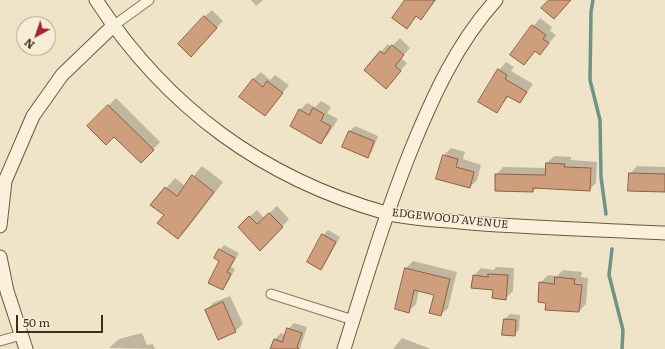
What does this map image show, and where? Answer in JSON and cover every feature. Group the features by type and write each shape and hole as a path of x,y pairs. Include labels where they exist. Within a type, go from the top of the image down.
{"street":[{"name":"EDGEWOOD AVENUE","path":"96,0 113,26 157,79 183,104 238,147 270,166 320,190 387,213 420,218 516,226 665,233"},
{"path":"0,226 5,181 33,116 62,75 113,26 149,0"},
{"path":"344,349 387,213 430,104 450,64 471,31 496,0"},
{"path":"0,257 7,291 26,349"},
{"path":"271,294 353,320"},
{"path":"0,341 21,335"}],"building":[{"path":"405,0 435,0 421,20 416,16 407,29 392,18"},
{"path":"549,0 571,0 554,19 541,8"},
{"path":"204,16 217,28 191,57 178,44"},
{"path":"532,25 546,35 543,39 549,43 540,55 535,51 524,65 510,55"},
{"path":"392,45 404,55 395,66 401,71 386,89 364,70 380,51 384,54"},
{"path":"498,69 507,75 505,79 527,92 520,103 507,96 497,113 478,102"},
{"path":"253,79 263,87 267,81 283,93 265,116 239,97"},
{"path":"108,105 154,150 141,163 114,137 106,145 87,126"},
{"path":"313,108 324,114 321,121 331,126 321,144 290,126 299,109 309,115"},
{"path":"349,131 374,141 368,158 342,147"},
{"path":"443,155 458,159 456,167 474,172 470,188 436,179"},
{"path":"546,163 565,164 564,167 591,168 590,191 533,188 533,192 495,191 495,174 545,175"},
{"path":"629,173 665,174 665,192 628,191"},
{"path":"192,175 214,192 178,239 157,223 164,215 150,205 165,187 177,196"},
{"path":"269,213 283,227 260,251 238,227 249,216 257,224"},
{"path":"322,234 336,242 321,270 307,262"},
{"path":"219,249 235,258 227,272 231,274 223,290 208,283 219,261 214,258"},
{"path":"405,268 450,279 441,316 429,313 434,295 414,290 409,313 395,309"},
{"path":"488,274 508,275 506,300 492,298 493,290 471,288 473,275 488,277"},
{"path":"555,277 575,279 574,284 582,285 579,312 545,310 546,303 538,302 539,282 554,284"},
{"path":"223,302 236,332 218,340 205,310"},
{"path":"504,319 516,320 515,336 502,335"},
{"path":"287,328 302,333 297,347 299,349 270,349 274,339 282,342"}],"waterway":[{"path":"593,0 591,12 590,80 600,120 601,177 606,214"},
{"path":"612,249 609,275 623,330 622,349"}]}
